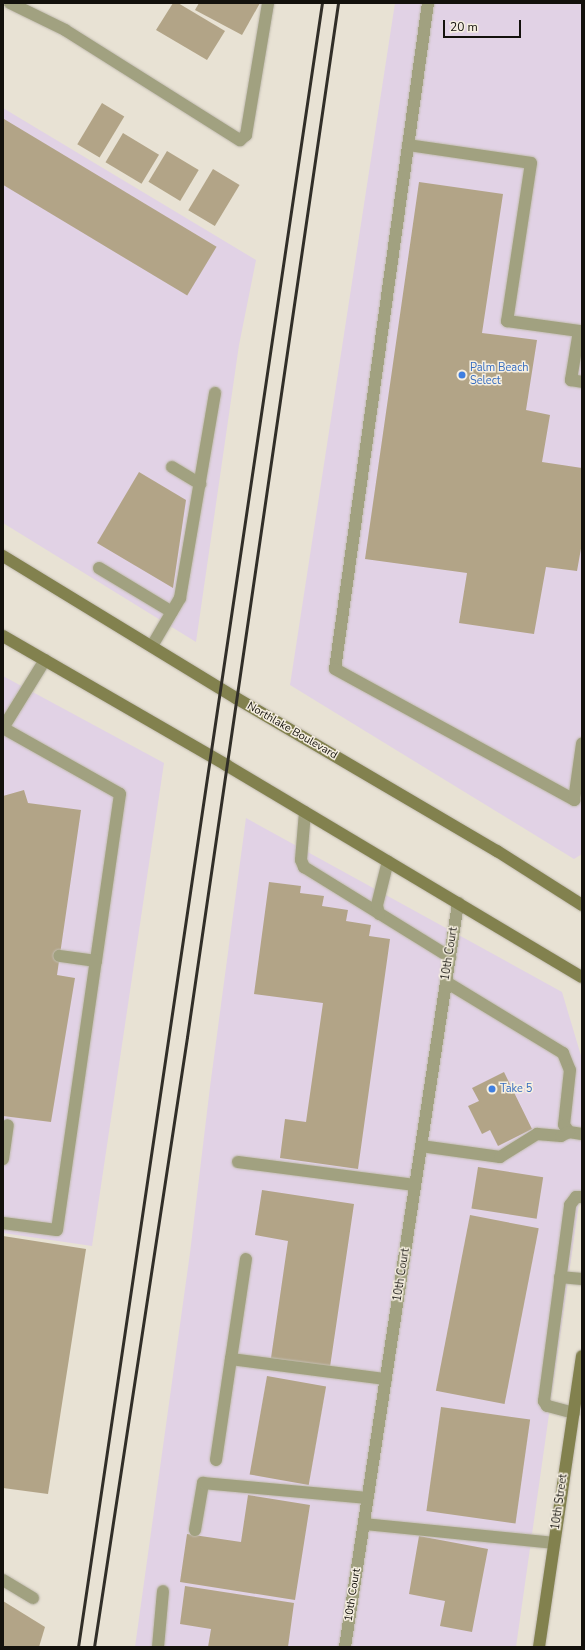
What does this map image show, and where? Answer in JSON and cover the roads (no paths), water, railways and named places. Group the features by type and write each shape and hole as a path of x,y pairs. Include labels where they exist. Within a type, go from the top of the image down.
{"main road":[{"name":"Northlake Boulevard","path":"3,556 497,852 582,905"},
{"path":"3,636 305,812 582,977"},
{"name":"10th Street","path":"539,1647 582,1356"}],"street":[{"path":"10,3 65,30 240,140 246,135 268,3"},
{"path":"428,3 335,668 574,800 582,744"},
{"path":"408,144 531,163 507,321 579,331 571,380 582,382"},
{"path":"152,646 180,598 216,393"},
{"path":"172,468 200,484"},
{"path":"99,568 172,612"},
{"path":"3,1222 57,1230 120,794 3,728 45,660"},
{"path":"305,812 301,860 304,867 450,957"},
{"path":"379,914 377,905 388,861"},
{"name":"10th Court","path":"345,1647 458,903"},
{"path":"59,956 96,961"},
{"path":"446,982 563,1053 570,1070 564,1125 568,1132"},
{"path":"3,1159 8,1125"},
{"path":"421,1146 500,1157 537,1134 561,1136 568,1132 582,1134"},
{"path":"238,1162 415,1185"},
{"path":"574,1413 547,1406 544,1401 570,1205 576,1197 582,1197"},
{"path":"216,1460 246,1259"},
{"path":"560,1277 582,1279"},
{"path":"231,1359 386,1379"},
{"path":"195,1530 204,1483 367,1498"},
{"path":"364,1524 554,1543"},
{"path":"3,1580 33,1598"},
{"path":"158,1647 163,1591"}],"railway":[{"path":"78,1647 322,3"},
{"path":"94,1647 187,1037 338,3"}],"place":[{"name":"Palm Beach Select","path":"462,375"},
{"name":"Take 5","path":"492,1089"}]}
